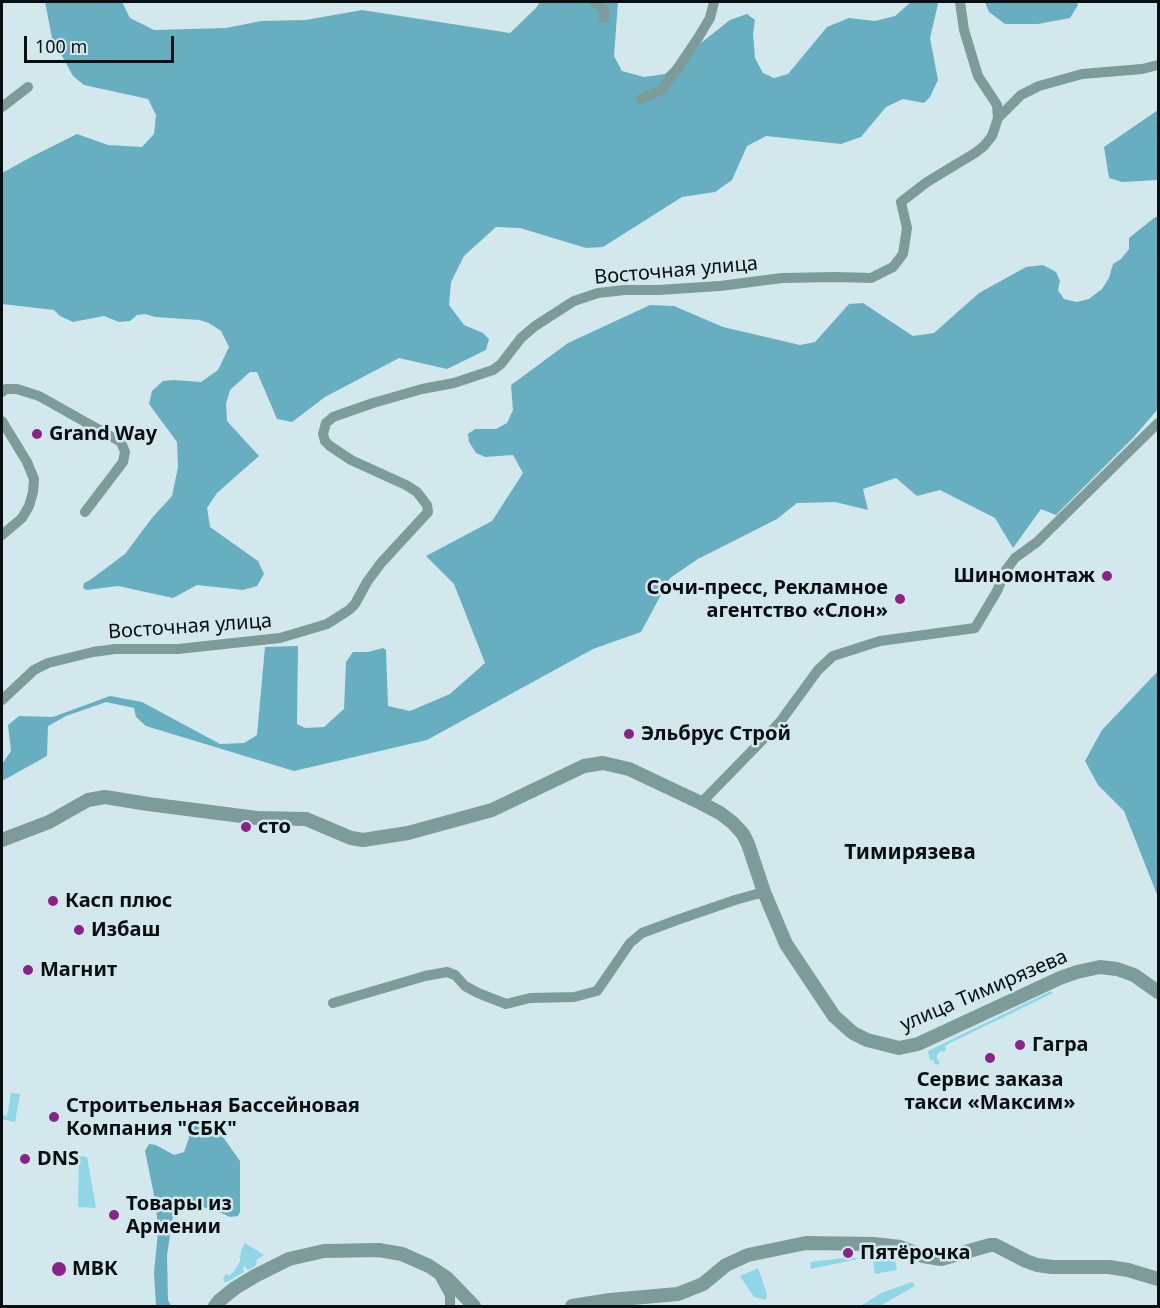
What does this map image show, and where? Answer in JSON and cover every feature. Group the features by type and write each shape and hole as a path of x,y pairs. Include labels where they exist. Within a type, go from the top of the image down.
{"street":[{"path":"594,2 604,9 604,18"},
{"path":"641,99 661,90 677,69 710,18 714,2"},
{"path":"960,2 964,30 978,76 997,105 998,118"},
{"name":"Восточная улица","path":"2,700 34,670 48,663 93,652 116,649 178,650 280,638 327,624 355,604 381,563 428,512 423,499 412,489 351,460 325,441 323,434 326,423 333,417 493,370 501,364 520,338 535,326 574,301 598,293 720,286 782,279 837,277 871,279 893,267 903,254 907,228 901,202 927,182 984,146 992,136 998,118 1021,95 1039,86 1082,74 1142,69 1158,65"},
{"path":"2,107 28,87"},
{"path":"2,392 17,388 39,396 121,442 124,452 123,462 85,512"},
{"path":"2,421 27,462 34,479 29,506 22,518 2,535"},
{"path":"701,804 780,722 818,670 833,656 880,641 975,628 997,591 1006,570 1015,558 1037,542 1158,423"},
{"name":"улица Тимирязева","path":"2,840 49,822 88,800 105,797 257,818 306,819 351,838 363,840 408,833 492,810 584,766 603,763 628,770 720,813 734,823 748,844 764,892 786,944 834,1016 852,1033 867,1040 899,1048 918,1044 1077,972 1100,968 1117,969 1134,975 1158,992"},
{"path":"333,1003 424,976 447,972 455,975 465,986 506,1004 530,998 574,997 597,991 630,943 642,933 764,892"},
{"path":"572,1306 678,1294 703,1284 726,1265 748,1255 806,1244 874,1244 900,1247 922,1256 941,1259 995,1245 1026,1261 1037,1264 1052,1267 1109,1267 1158,1279"},
{"path":"215,1306 235,1288 289,1259 324,1251 379,1250 402,1254 429,1266 447,1278 474,1306"},
{"path":"429,1266 443,1281 450,1295 450,1306"}],"shaded area":[{"path":"45,2 122,2 130,18 154,30 226,28 261,21 306,20 362,10 510,33 540,2 618,2 614,56 622,71 644,77 665,74 730,20 747,14 755,20 753,34 755,58 763,73 774,78 788,74 827,27 849,18 875,21 895,16 911,2 936,2 938,4 930,38 938,80 930,97 924,103 903,99 886,107 861,137 841,144 766,136 747,146 732,180 715,192 682,197 603,247 586,248 520,228 496,227 464,256 451,282 449,305 464,325 483,333 489,339 486,350 447,369 399,358 325,397 292,422 277,419 257,372 250,372 230,390 226,404 227,421 259,456 217,493 207,508 210,527 258,561 264,574 257,586 243,590 197,585 173,598 118,586 87,590 83,588 84,583 125,554 172,496 178,467 177,442 149,404 152,391 163,381 201,382 218,370 229,347 221,331 199,320 155,317 145,314 137,315 130,321 119,322 104,316 73,322 60,316 54,310 2,304 2,173 77,134 108,145 142,147 154,134 156,115 148,99 84,85 73,76 52,38"},
{"path":"985,2 1077,2 1078,5 1070,18 1038,24 1005,24 989,12"},
{"path":"1158,110 1158,180 1122,182 1109,178 1104,147"},
{"path":"1158,216 1158,409 1133,438 1056,515 1041,509 1013,548 995,518 940,490 917,496 896,478 863,489 868,510 835,502 797,503 777,519 698,559 670,578 641,632 593,649 427,740 294,771 146,726 136,717 134,708 106,702 66,716 48,726 47,756 2,781 2,764 11,751 8,725 19,716 53,717 110,696 142,702 220,744 244,743 257,735 265,647 298,646 297,724 305,728 324,727 344,709 346,662 353,652 368,652 383,648 386,650 388,706 410,711 450,694 485,663 454,584 426,556 492,521 523,473 513,455 485,457 476,453 469,442 468,434 475,429 496,429 507,423 513,410 511,385 568,343 650,305 674,306 723,327 800,345 815,342 849,304 863,303 913,336 934,333 979,293 1026,267 1043,265 1056,272 1060,281 1058,290 1064,299 1077,302 1089,299 1102,289 1109,278 1113,264 1121,259 1129,249 1129,238"},
{"path":"1158,671 1158,897 1124,811 1098,785 1085,761 1102,730"},
{"path":"1051,991 1053,993 948,1044 944,1052 941,1051 937,1055 940,1063 937,1065 930,1060 928,1051"},
{"path":"11,1093 20,1094 15,1122 2,1119 2,1115 7,1116"},
{"path":"188,1120 216,1127 240,1161 240,1212 238,1216 230,1217 196,1205 174,1210 167,1255 168,1300 171,1306 156,1306 154,1273 158,1232 156,1205 145,1151 149,1144 156,1145 174,1155 184,1152 189,1138"},
{"path":"79,1156 87,1157 96,1208 78,1207"},
{"path":"245,1243 264,1255 256,1260 254,1267 248,1270 244,1266 244,1272 224,1282 226,1274 229,1276 240,1261 241,1250"},
{"path":"894,1256 897,1270 875,1274 873,1260"},
{"path":"852,1257 858,1259 811,1269 810,1262"},
{"path":"758,1268 767,1294 766,1300 754,1297 740,1276"},
{"path":"912,1282 915,1286 880,1306 861,1306 881,1293"}],"place":[{"name":"Grand Way","path":"37,434"},
{"name":"Шиномонтаж","path":"1107,576"},
{"name":"Сочи-пресс, Рекламное агентство «Слон»","path":"900,599"},
{"name":"Эльбрус Строй","path":"629,734"},
{"name":"сто","path":"246,827"},
{"name":"Касп плюс","path":"53,901"},
{"name":"Избаш","path":"79,930"},
{"name":"Магнит","path":"28,970"},
{"name":"Гагра","path":"1020,1045"},
{"name":"Сервис заказа такси «Максим»","path":"990,1058"},
{"name":"Строитьельная Бассейновая Компания \"СБК\"","path":"54,1117"},
{"name":"DNS","path":"25,1159"},
{"name":"Товары из Армении","path":"114,1215"},
{"name":"Пятёрочка","path":"848,1253"},
{"name":"МВК","path":"59,1269"}],"district":[{"name":"Тимирязева","path":"910,853"}]}
